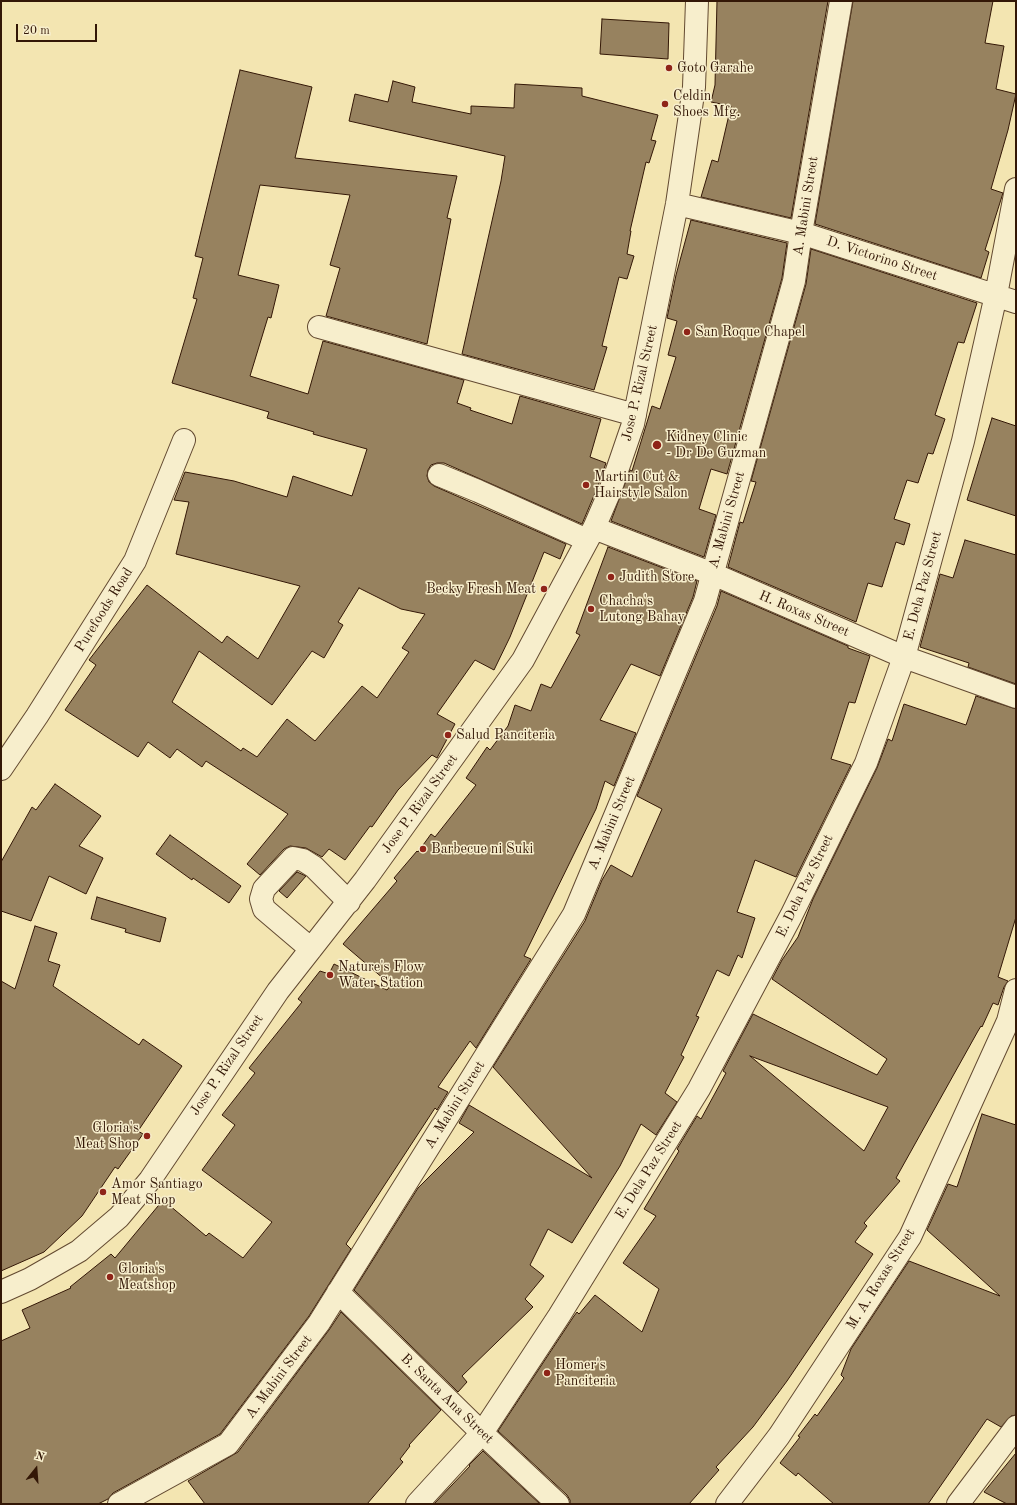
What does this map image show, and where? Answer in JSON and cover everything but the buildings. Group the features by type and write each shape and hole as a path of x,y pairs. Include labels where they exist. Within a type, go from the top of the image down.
{"street":[{"name":"Jose P. Rizal Street","path":"1,1292 30,1279 79,1251 119,1217 150,1180 278,991 349,902 523,660 590,534 610,490 635,415 677,204 694,87 697,1"},
{"name":"A. Mabini Street","path":"119,1504 228,1444 319,1323 574,914 705,600 713,574 794,281 841,1"},
{"name":"E. Dela Paz Street","path":"417,1504 482,1433 559,1316 699,1089 791,916 866,763 904,657 963,441 1006,298 1016,189"},
{"name":"D. Victorino Street","path":"677,204 801,233 1006,298"},
{"path":"319,327 635,415"},
{"name":"Purefoods Road","path":"1,769 37,716 135,561 184,440"},
{"name":"H. Roxas Street","path":"439,475 590,534 713,574 904,657 1016,697"},
{"path":"311,949 264,909 261,899 264,889 293,858 303,860 314,867 349,902"},
{"name":"M. A. Roxas Street","path":"727,1504 779,1436 910,1237 1008,1021 1016,990"},
{"name":"B. Santa Ana Street","path":"338,1292 482,1433 558,1504"},
{"path":"958,1504 1016,1427"}],"place":[{"name":"Goto Garahe","path":"669,68"},
{"name":"Celdin Shoes Mfg.","path":"665,104"},
{"name":"San Roque Chapel","path":"687,332"},
{"name":"Kidney Clinic - Dr De Guzman","path":"657,445"},
{"name":"Martini Cut & Hairstyle Salon","path":"586,485"},
{"name":"Judith Store","path":"611,577"},
{"name":"Becky Fresh Meat","path":"544,589"},
{"name":"Chacha's Lutong Bahay","path":"591,609"},
{"name":"Salud Panciteria","path":"448,735"},
{"name":"Barbecue ni Suki","path":"423,849"},
{"name":"Nature's Flow Water Station","path":"330,975"},
{"name":"Gloria's Meat Shop","path":"147,1136"},
{"name":"Amor Santiago Meat Shop","path":"103,1192"},
{"name":"Gloria's Meatshop","path":"110,1277"},
{"name":"Homer's Panciteria","path":"547,1373"}]}
